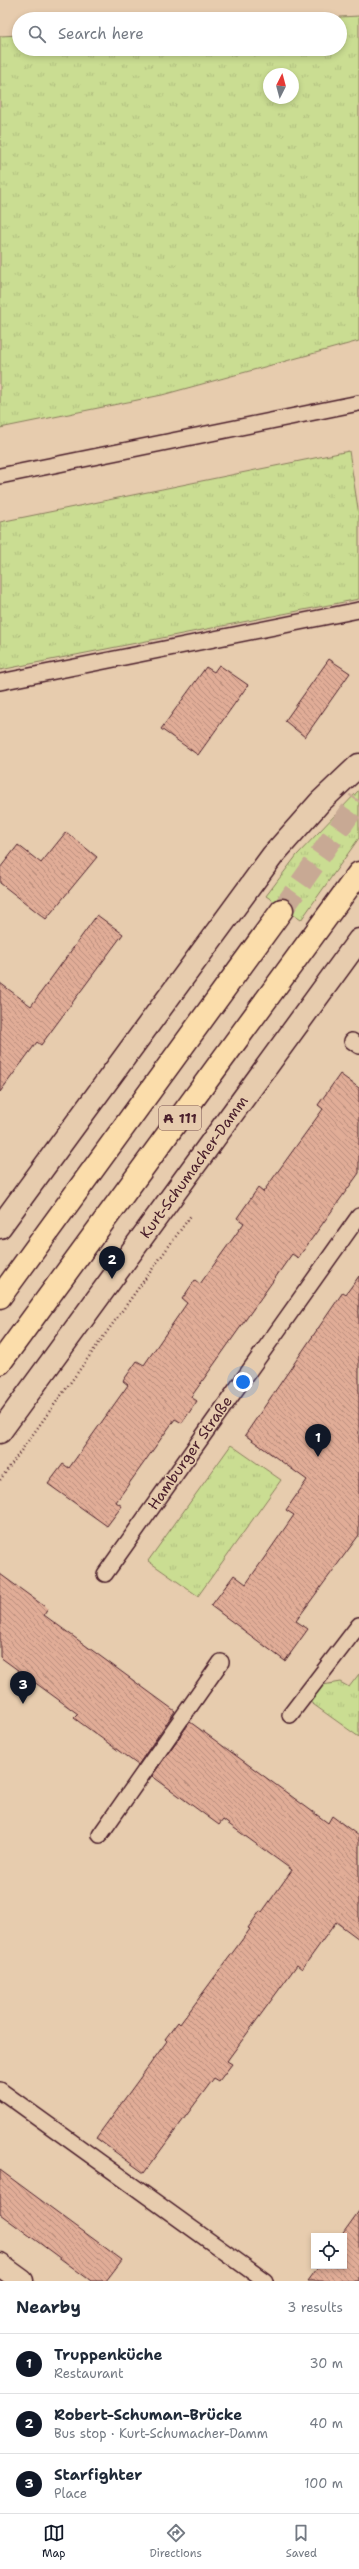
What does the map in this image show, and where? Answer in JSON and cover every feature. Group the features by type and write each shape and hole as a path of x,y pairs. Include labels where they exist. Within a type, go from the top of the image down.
{"highway":[{"name":"A 111","path":"0,1363 359,873"},
{"name":"A 111","path":"0,1297 282,910"}],"main road":[{"path":"0,1227 269,860 306,817 359,765"},
{"name":"Kurt-Schumacher-Damm","path":"0,1432 359,940"},
{"path":"0,2265 22,2281"}],"lane":[{"path":"0,476 359,403"},
{"path":"0,682 359,610"},
{"name":"Hamburger Straße","path":"105,1574 359,1216"},
{"path":"290,1715 359,1625"},
{"path":"100,1835 221,1662"},
{"path":"0,2090 264,2281"}],"path":[{"path":"0,1480 11,1465"}],"green space":[{"path":"359,16 359,341 162,395 0,428 0,36 12,35 12,56 347,56 347,17"},
{"path":"349,451 359,515 359,599 0,670 0,522"},
{"path":"359,790 359,838 301,920 266,896 297,855"},
{"path":"231,1445 281,1480 198,1596 148,1561"},
{"path":"359,1674 359,1737 310,1702 323,1685 340,1682 349,1687"}],"building":[{"path":"329,659 350,673 305,737 285,721"},
{"path":"219,665 248,685 198,755 161,729 206,667 214,672"},
{"path":"66,832 97,857 46,919 0,883 0,868 18,845 41,863"},
{"path":"97,915 123,934 41,1045 37,1042 0,1092 0,983 31,1006"},
{"path":"340,1074 359,1088 359,1173 298,1258 292,1254 191,1397 197,1401 182,1423 175,1419 116,1502 122,1506 107,1526 48,1484 63,1464 69,1468 128,1385 123,1381 137,1361 144,1365 187,1303 182,1299 195,1280 200,1284 244,1223 237,1218 258,1188 263,1192 323,1109 318,1105"},
{"path":"359,1276 359,1535 296,1621 308,1629 285,1661 211,1606 234,1575 246,1584 294,1515 286,1510 307,1480 245,1435 343,1292 346,1294"},
{"path":"0,1574 48,1609 44,1615 175,1711 138,1765 74,1718 78,1714 0,1657"},
{"path":"190,1722 328,1823 332,1816 359,1836 359,1939 336,1922 302,1969 297,1965 227,2061 232,2064 219,2081 214,2078 144,2173 96,2138 167,2041 165,2039 178,2022 180,2024 250,1929 248,1928 260,1911 262,1912 292,1870 223,1820 219,1825 152,1776"},
{"path":"0,2170 122,2260 106,2281 91,2281 0,2214"},
{"path":"359,2211 359,2281 308,2281 317,2269 347,2269 347,2233 343,2233"}],"tunnel":[{"path":"282,910 359,800"}],"place":[{"name":"Robert-Schuman-Brücke","path":"112,1279"},
{"name":"Truppenküche","path":"318,1457"},
{"name":"Starfighter","path":"23,1704"}]}
